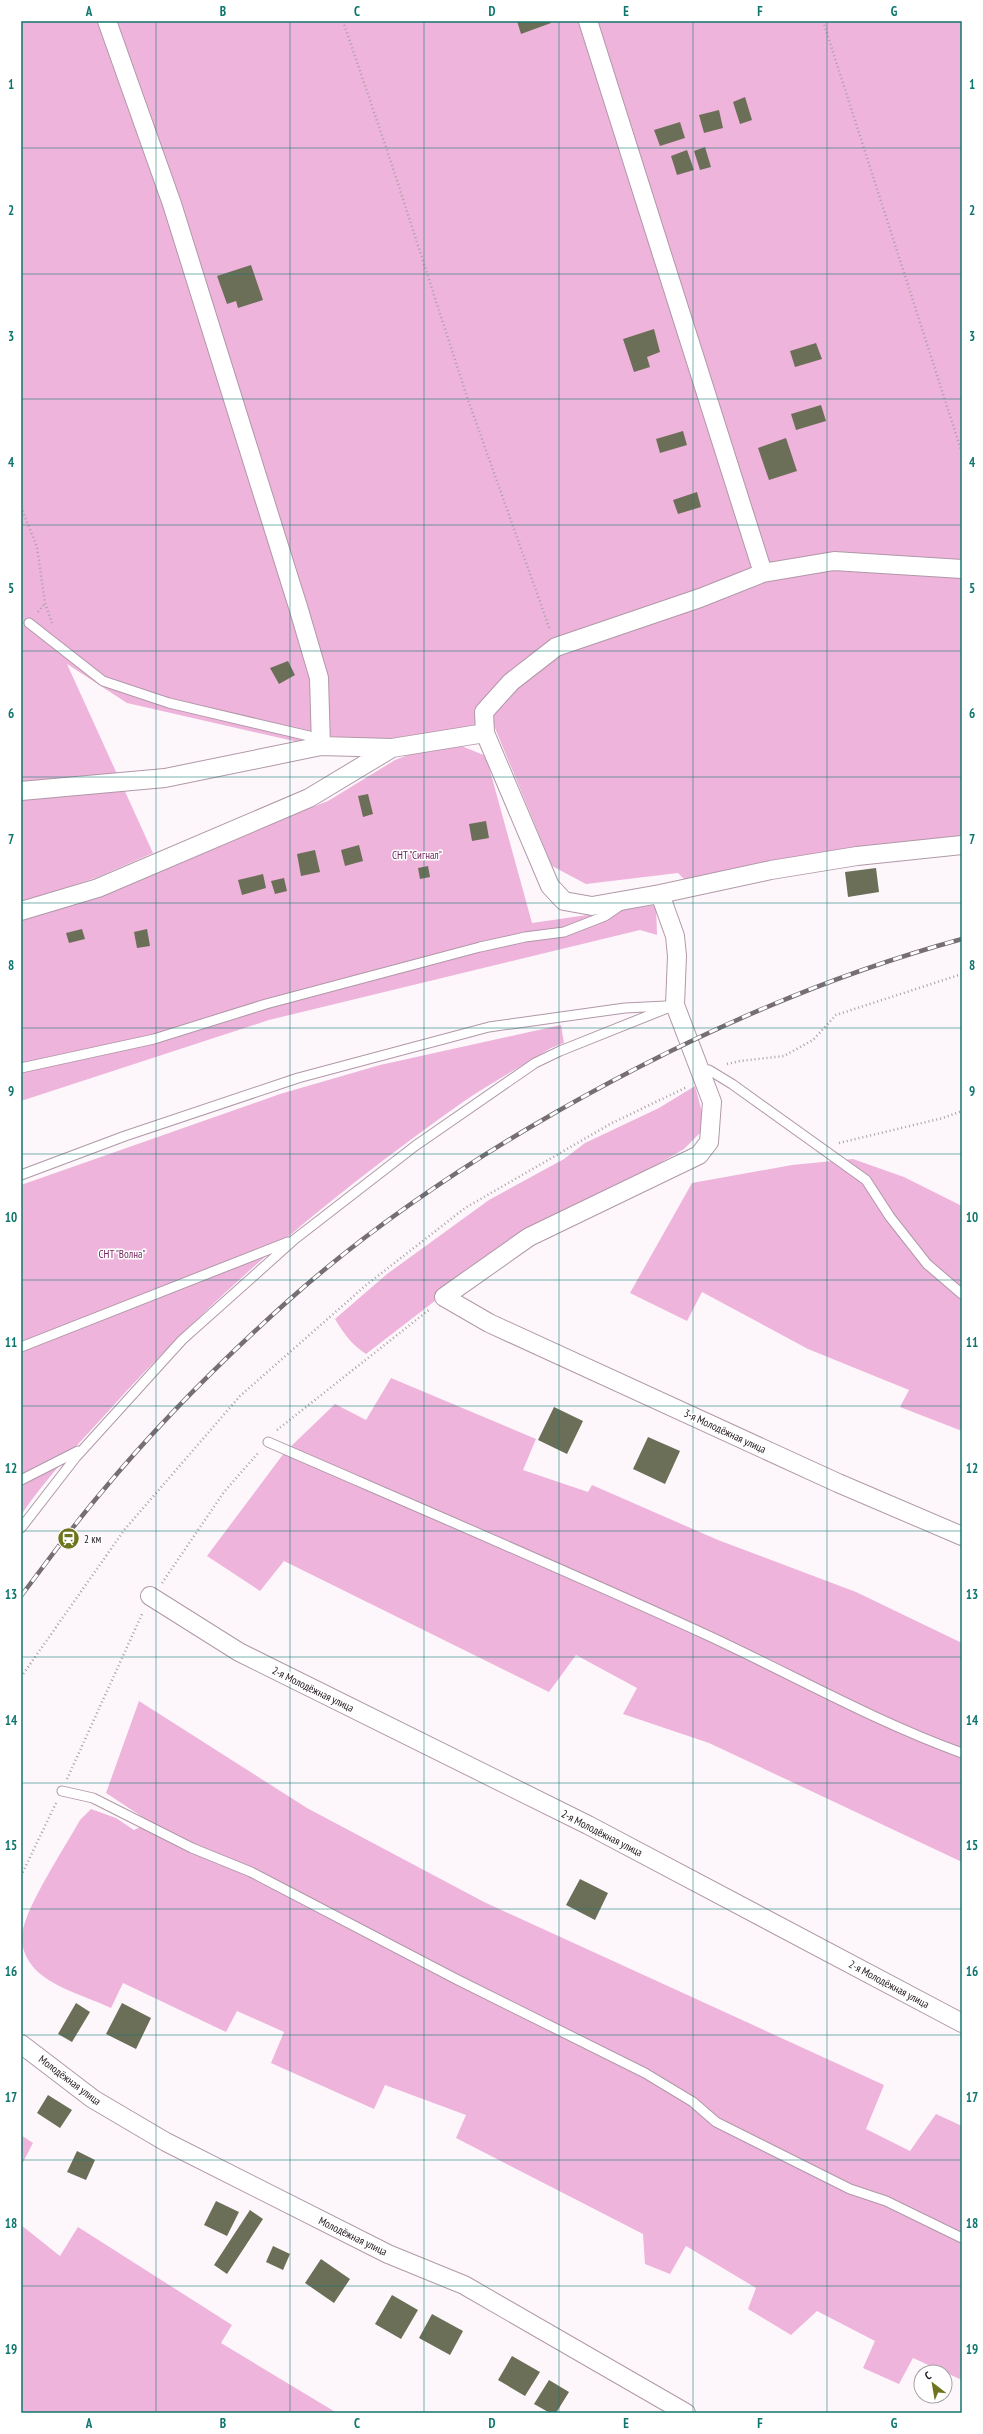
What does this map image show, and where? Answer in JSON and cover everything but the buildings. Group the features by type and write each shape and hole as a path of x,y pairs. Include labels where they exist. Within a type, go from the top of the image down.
{"street":[{"path":"106,21 172,204 245,432 304,625 319,678 321,746"},
{"path":"588,21 763,573"},
{"path":"962,569 834,561 763,573 700,598 556,647 511,682 484,712 486,733 550,886 564,901 592,906 660,894 771,870 857,856 962,846"},
{"path":"21,791 165,778 321,746 392,748 486,733"},
{"path":"21,912 98,888 309,798 392,748"},
{"path":"444,1297 529,1237 699,1155 709,1142 712,1102 675,1005 677,956 675,936 660,894"},
{"name":"3-я Молодёжная улица","path":"444,1297 489,1323 838,1483 962,1536"},
{"name":"2-я Молодёжная улица","path":"150,1596 239,1652 588,1825 962,2023"},
{"name":"Молодёжная улица","path":"24,2046 92,2099 166,2142 388,2254 464,2285 686,2413"}],"lane":[{"path":"29,623 103,681 169,703 309,736 321,746"},
{"path":"21,1068 154,1039 266,1004 480,947 525,937 564,932 605,916 628,899"},
{"path":"21,1175 125,1136 298,1078 482,1029 626,1008 675,1005"},
{"path":"21,1528 84,1448 182,1340 295,1239 415,1146 535,1063 560,1051 675,1005"},
{"path":"699,1069 709,1070 732,1084 866,1180 890,1217 927,1264 962,1294"},
{"path":"21,1347 295,1239"},
{"path":"268,1442 710,1637 825,1694 930,1741 962,1753"},
{"path":"21,1480 84,1448"},
{"path":"62,1791 93,1798 192,1848 251,1872 456,1979 645,2073 693,2102 716,2122 850,2189 886,2200 962,2238"}],"path":[{"path":"343,21 391,162 467,397 556,647"},
{"path":"823,21 962,454"},
{"path":"21,507 37,547 45,603 61,648"},
{"path":"819,1147 943,1118 962,1111"},
{"path":"21,1876 62,1791 150,1596 160,1585 224,1492 281,1426 444,1297"}],"green space":[{"path":"21,21 962,21 962,840 686,881 678,873 586,884 552,866 492,721 398,741 307,744 127,703 67,664 153,853 98,877 21,903"},
{"name":"СНТ \"Сигнал\"","path":"459,745 486,756 532,923 656,905 657,935 640,930 269,1020 21,1101 21,919 328,801 395,760 413,753"},
{"name":"СНТ \"Волна\"","path":"561,1025 564,1043 551,1048 484,1088 416,1136 324,1207 236,1283 152,1364 113,1406 53,1473 21,1515 21,1185 280,1094 380,1065"},
{"path":"695,1086 704,1119 701,1132 684,1149 475,1270 366,1354 352,1343 342,1330 335,1319 387,1274 489,1200 564,1159 585,1143 659,1108"},
{"path":"853,1159 904,1177 962,1206 962,1431 900,1407 909,1390 808,1349 702,1292 687,1321 630,1293 692,1183 792,1165"},
{"path":"391,1378 536,1439 523,1470 588,1492 592,1485 718,1540 856,1592 962,1643 962,1862 709,1743 623,1714 637,1688 576,1655 549,1692 284,1561 260,1591 207,1556 284,1453 335,1404 366,1420"},
{"path":"139,1701 307,1808 484,1902 884,2085 866,2129 910,2151 936,2114 962,2126 962,2380 953,2376 953,2364 926,2364 913,2358 899,2384 863,2368 875,2341 817,2311 791,2335 748,2309 756,2288 686,2246 670,2274 645,2264 643,2234 456,2138 466,2115 385,2085 374,2109 271,2063 284,2032 237,2011 226,2032 123,1983 111,2008 63,1988 46,1978 38,1972 28,1959 22,1944 22,1934 25,1922 38,1892 80,1820 91,1809 116,1818 134,1830 140,1827 144,1818 106,1793"},
{"path":"21,2135 33,2143 21,2166"},
{"path":"21,2225 60,2256 78,2227 232,2325 221,2343 337,2413 21,2413"}],"railway":[{"path":"21,1596 122,1468 167,1418 239,1346 289,1300 345,1253 434,1188 496,1148 579,1099 684,1044 738,1019 848,975 962,939"}],"place":[{"name":"2 км","path":"69,1539"}]}
